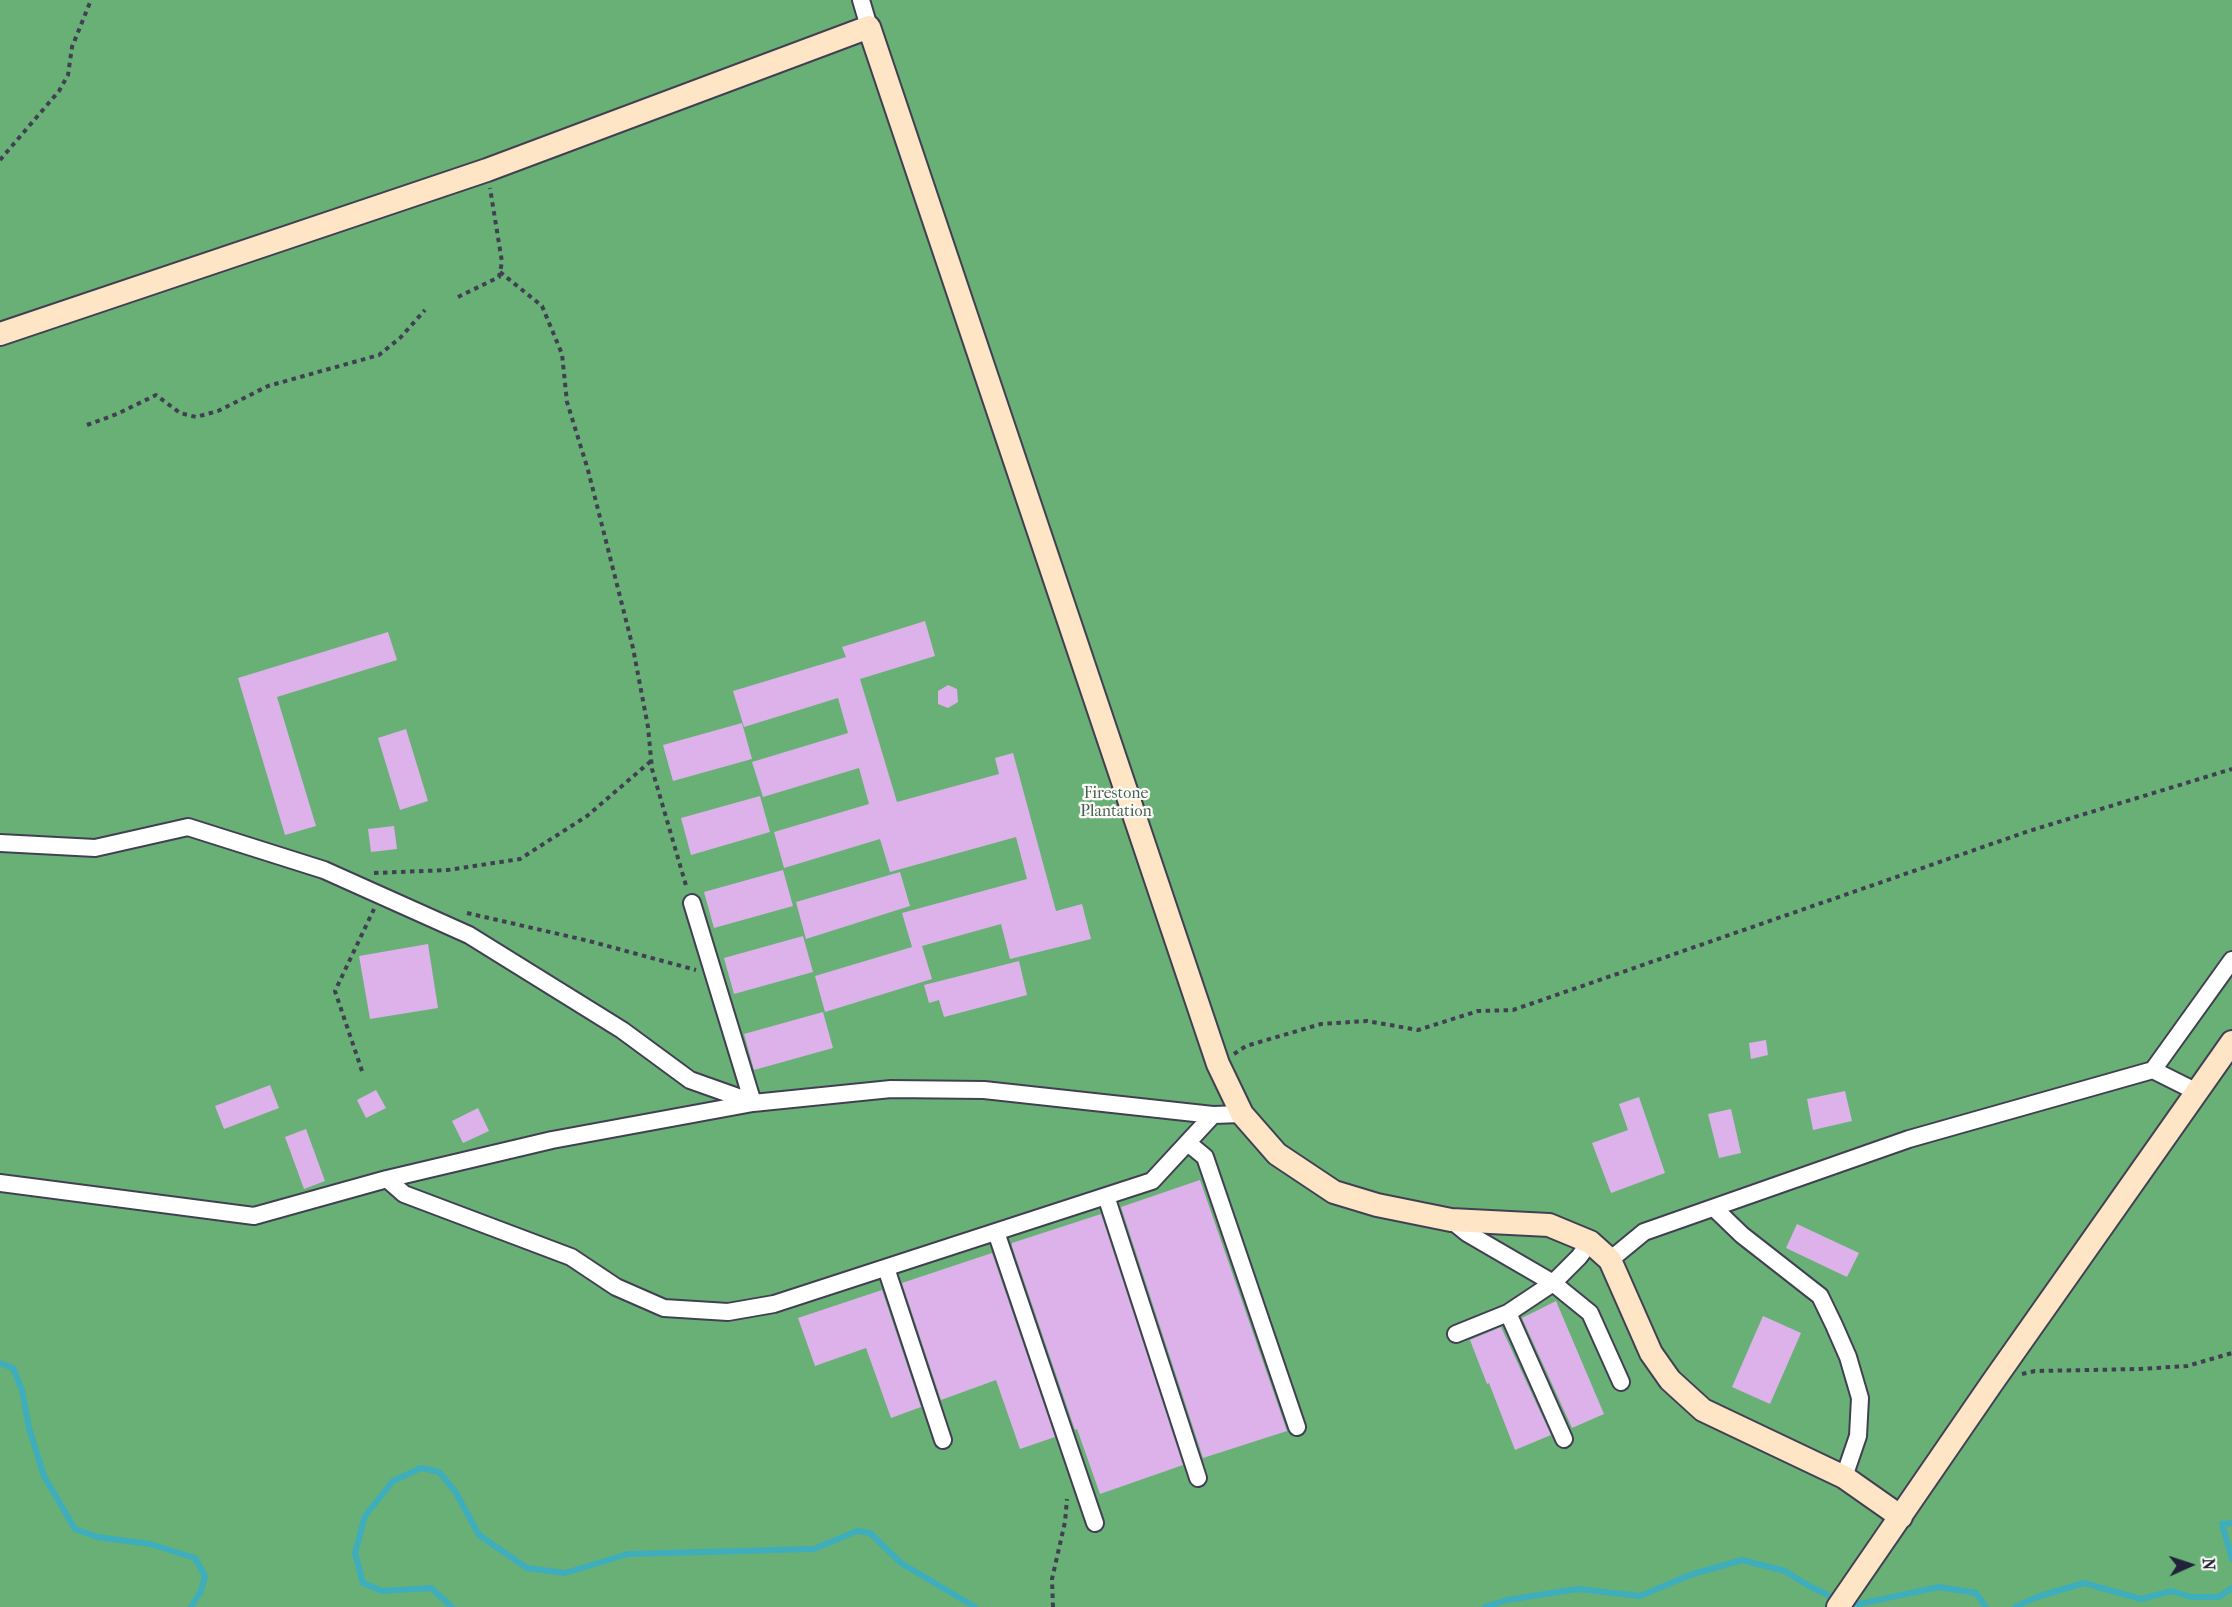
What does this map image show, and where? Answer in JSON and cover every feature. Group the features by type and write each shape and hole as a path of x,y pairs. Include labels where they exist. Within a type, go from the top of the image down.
{"street":[{"path":"861,0 1218,1064 1242,1114 1277,1154 1334,1192 1377,1205 1451,1220 1549,1225 1590,1242 1610,1260 1651,1353 1670,1380 1703,1410 1844,1477 1901,1517"},
{"path":"0,334 487,170 869,27"},
{"path":"0,843 95,848 188,827 324,870 469,935 622,1030 690,1080 753,1103"},
{"path":"692,903 753,1103"},
{"path":"1610,1260 1644,1232 1910,1138 2153,1070 2232,960"},
{"path":"1838,1607 1992,1383 2232,1042"},
{"path":"2153,1070 2197,1092"},
{"path":"0,1183 254,1216 387,1179 552,1140 753,1103 891,1089 984,1089 1213,1115 1242,1114"},
{"path":"387,1179 404,1194 571,1257 616,1287 664,1308 728,1312 774,1304 1152,1181 1213,1115"},
{"path":"1188,1143 1204,1157 1297,1427"},
{"path":"1106,1196 1198,1478"},
{"path":"1714,1208 1742,1235 1820,1296 1848,1357 1860,1398 1858,1436 1844,1477"},
{"path":"1451,1220 1467,1233 1553,1283 1590,1313 1621,1382"},
{"path":"996,1232 1095,1523"},
{"path":"1456,1334 1508,1313 1553,1283 1579,1257 1590,1242"},
{"path":"886,1268 943,1440"},
{"path":"1508,1313 1564,1439"}],"path":[{"path":"0,160 59,91 68,75 72,47 91,0"},
{"path":"458,297 499,277 502,262 487,170"},
{"path":"500,272 542,306 562,354 567,402 588,470 633,648 652,761 692,903"},
{"path":"87,425 117,414 156,395 180,413 196,417 218,411 268,386 379,356 400,338 425,310"},
{"path":"368,873 448,870 520,860 587,816 652,761"},
{"path":"1218,1064 1246,1046 1321,1024 1367,1021 1418,1030 1478,1011 1513,1010 2029,831 2232,769"},
{"path":"1992,1383 2035,1371 2187,1366 2232,1353"},
{"path":"1053,1607 1052,1579 1065,1522 1068,1489"}],"green space":[{"name":"Firestone Plantation","path":"0,0 2232,0 2232,1607 0,1607"}],"building":[{"path":"925,621 935,656 860,679 897,802 999,774 995,758 1013,753 1056,911 1082,904 1091,939 1010,959 1001,924 922,946 932,979 825,1012 815,976 912,947 902,913 1027,879 1016,837 890,872 880,839 784,868 774,832 869,804 859,768 763,797 752,762 848,733 838,698 744,727 733,691 846,657 842,647"},
{"path":"388,632 397,660 277,697 316,826 285,835 238,678"},
{"path":"948,685 957,689 958,702 948,708 938,704 938,691"},
{"path":"742,723 752,759 673,781 663,745"},
{"path":"406,729 428,801 400,810 378,738"},
{"path":"760,796 770,832 691,855 681,818"},
{"path":"394,826 397,849 371,852 368,829"},
{"path":"783,870 793,906 714,928 704,892"},
{"path":"900,872 910,906 806,939 796,902"},
{"path":"803,936 813,972 734,994 724,958"},
{"path":"428,944 438,1008 370,1019 359,956"},
{"path":"1019,961 1027,995 944,1017 939,1000 929,1003 924,985"},
{"path":"823,1012 833,1048 754,1070 744,1034"},
{"path":"1766,1040 1768,1055 1751,1059 1749,1043"},
{"path":"270,1085 279,1108 224,1129 215,1106"},
{"path":"376,1090 386,1108 366,1118 357,1100"},
{"path":"1845,1091 1852,1121 1813,1130 1807,1099"},
{"path":"1639,1097 1665,1173 1611,1193 1592,1143 1628,1130 1619,1104"},
{"path":"478,1108 489,1131 463,1143 452,1121"},
{"path":"1731,1109 1741,1153 1719,1158 1708,1114"},
{"path":"306,1129 325,1181 304,1189 285,1137"},
{"path":"1200,1180 1287,1431 1203,1458 1121,1207"},
{"path":"1101,1214 1183,1465 1100,1494 1077,1429 1075,1430 1012,1243"},
{"path":"1797,1224 1859,1253 1847,1277 1786,1248"},
{"path":"992,1253 1055,1437 1020,1449 996,1380 941,1400 902,1283"},
{"path":"882,1290 921,1407 891,1418 866,1348 815,1366 798,1318"},
{"path":"1556,1301 1604,1414 1572,1428 1522,1318"},
{"path":"1763,1316 1801,1333 1770,1404 1732,1387"},
{"path":"1501,1327 1551,1435 1515,1450 1470,1340"}],"waterway":[{"path":"0,1363 13,1368 22,1390 29,1428 44,1476 75,1529 97,1537 150,1544 195,1558 205,1576 201,1591 191,1607"},
{"path":"452,1607 431,1588 382,1591 363,1583 355,1553 365,1516 393,1481 421,1468 439,1472 455,1491 479,1535 527,1568 565,1573 628,1554 814,1549 857,1531 870,1533 901,1563 975,1607"},
{"path":"2232,1523 2222,1524 2232,1559"},
{"path":"1485,1607 1507,1600 1578,1589 1640,1596 1690,1575 1742,1560 1785,1571 1838,1600"},
{"path":"2015,1607 2037,1597 2084,1583 2141,1599 2172,1591 2191,1597 2219,1597 2232,1588"},
{"path":"1847,1604 1850,1606 1939,1587 1976,1593 1986,1607"}]}
